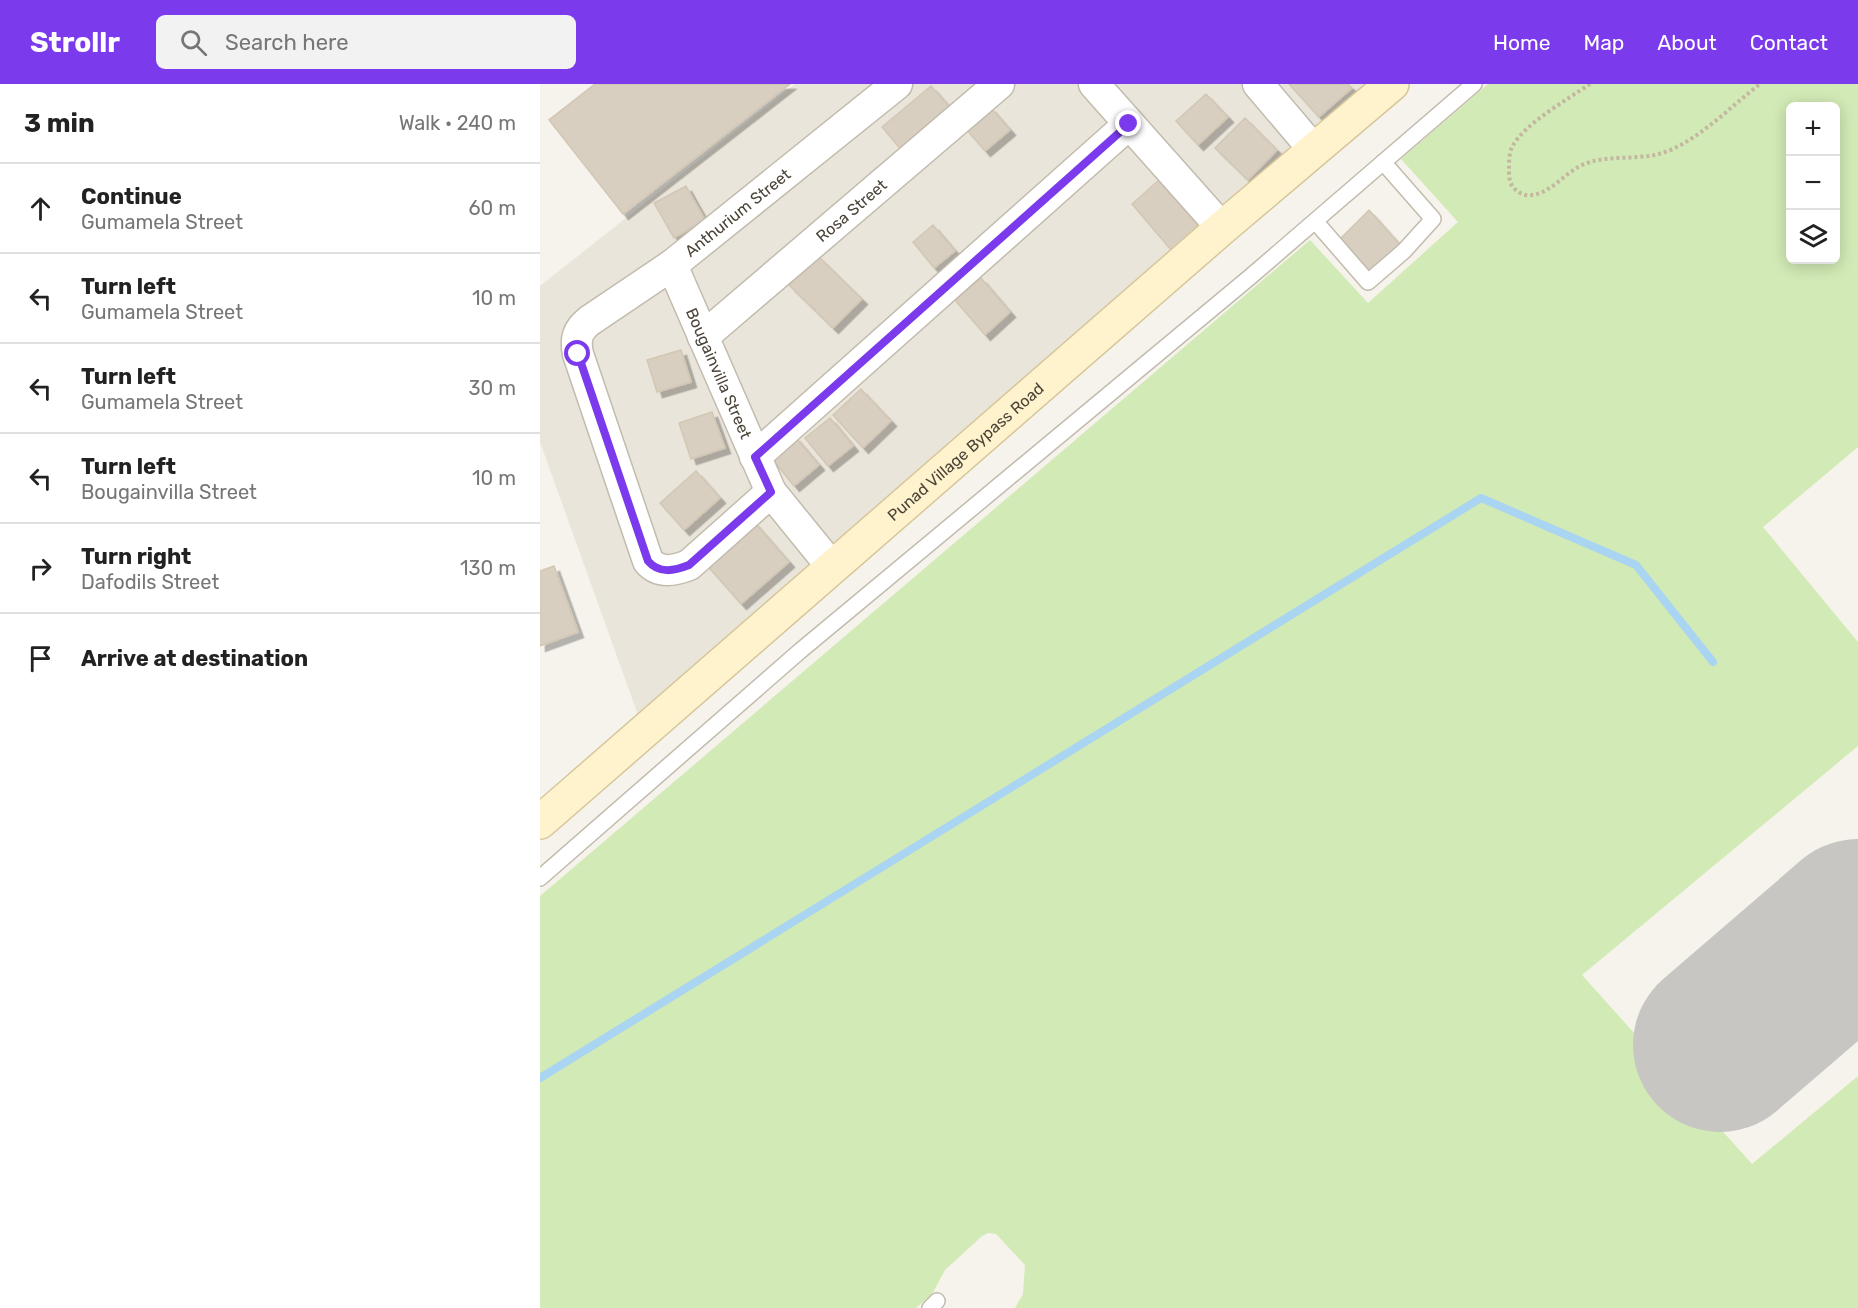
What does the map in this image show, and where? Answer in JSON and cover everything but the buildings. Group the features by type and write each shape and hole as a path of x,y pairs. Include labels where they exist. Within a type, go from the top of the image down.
{"main road":[{"name":"Punad Village Bypass Road","path":"540,822 1222,228 1392,84"}],"street":[{"name":"Anthurium Street","path":"771,492 689,565 665,571 654,568 648,561 578,354 577,335 581,327 672,265 897,84"},
{"name":"Rosa Street","path":"703,337 999,84"},
{"path":"1094,84 1222,228"},
{"path":"1258,84 1314,150"},
{"path":"755,457 1129,124"},
{"name":"Bougainvilla Street","path":"672,265 771,492 832,567"}],"lane":[{"path":"540,878 800,651 1315,221 1474,84"},
{"path":"1315,221 1368,282 1404,251 1433,219 1383,162"}],"path":[{"path":"1590,84 1524,132 1511,148 1510,184 1518,193 1532,196 1556,185 1569,172 1587,163 1614,158 1639,158 1676,148 1760,84"}],"shaded area":[{"path":"795,84 1371,84 638,715 540,442 540,286"}],"green space":[{"path":"1488,84 1858,84 1858,447 1763,527 1858,642 1858,746 1582,975 1752,1164 1858,1076 1858,1308 1015,1308 1023,1294 1025,1265 996,1234 988,1233 945,1270 932,1294 916,1308 540,1308 540,896 1310,240 1368,303 1458,222 1401,159"}],"waterway":[{"path":"540,1078 1481,498 1636,565 1713,662"}],"runway":[{"path":"1720,1045 1858,926"}],"route":[{"path":"578,354 648,561 654,568 665,571 689,565 771,492 755,457 1129,124"}]}
